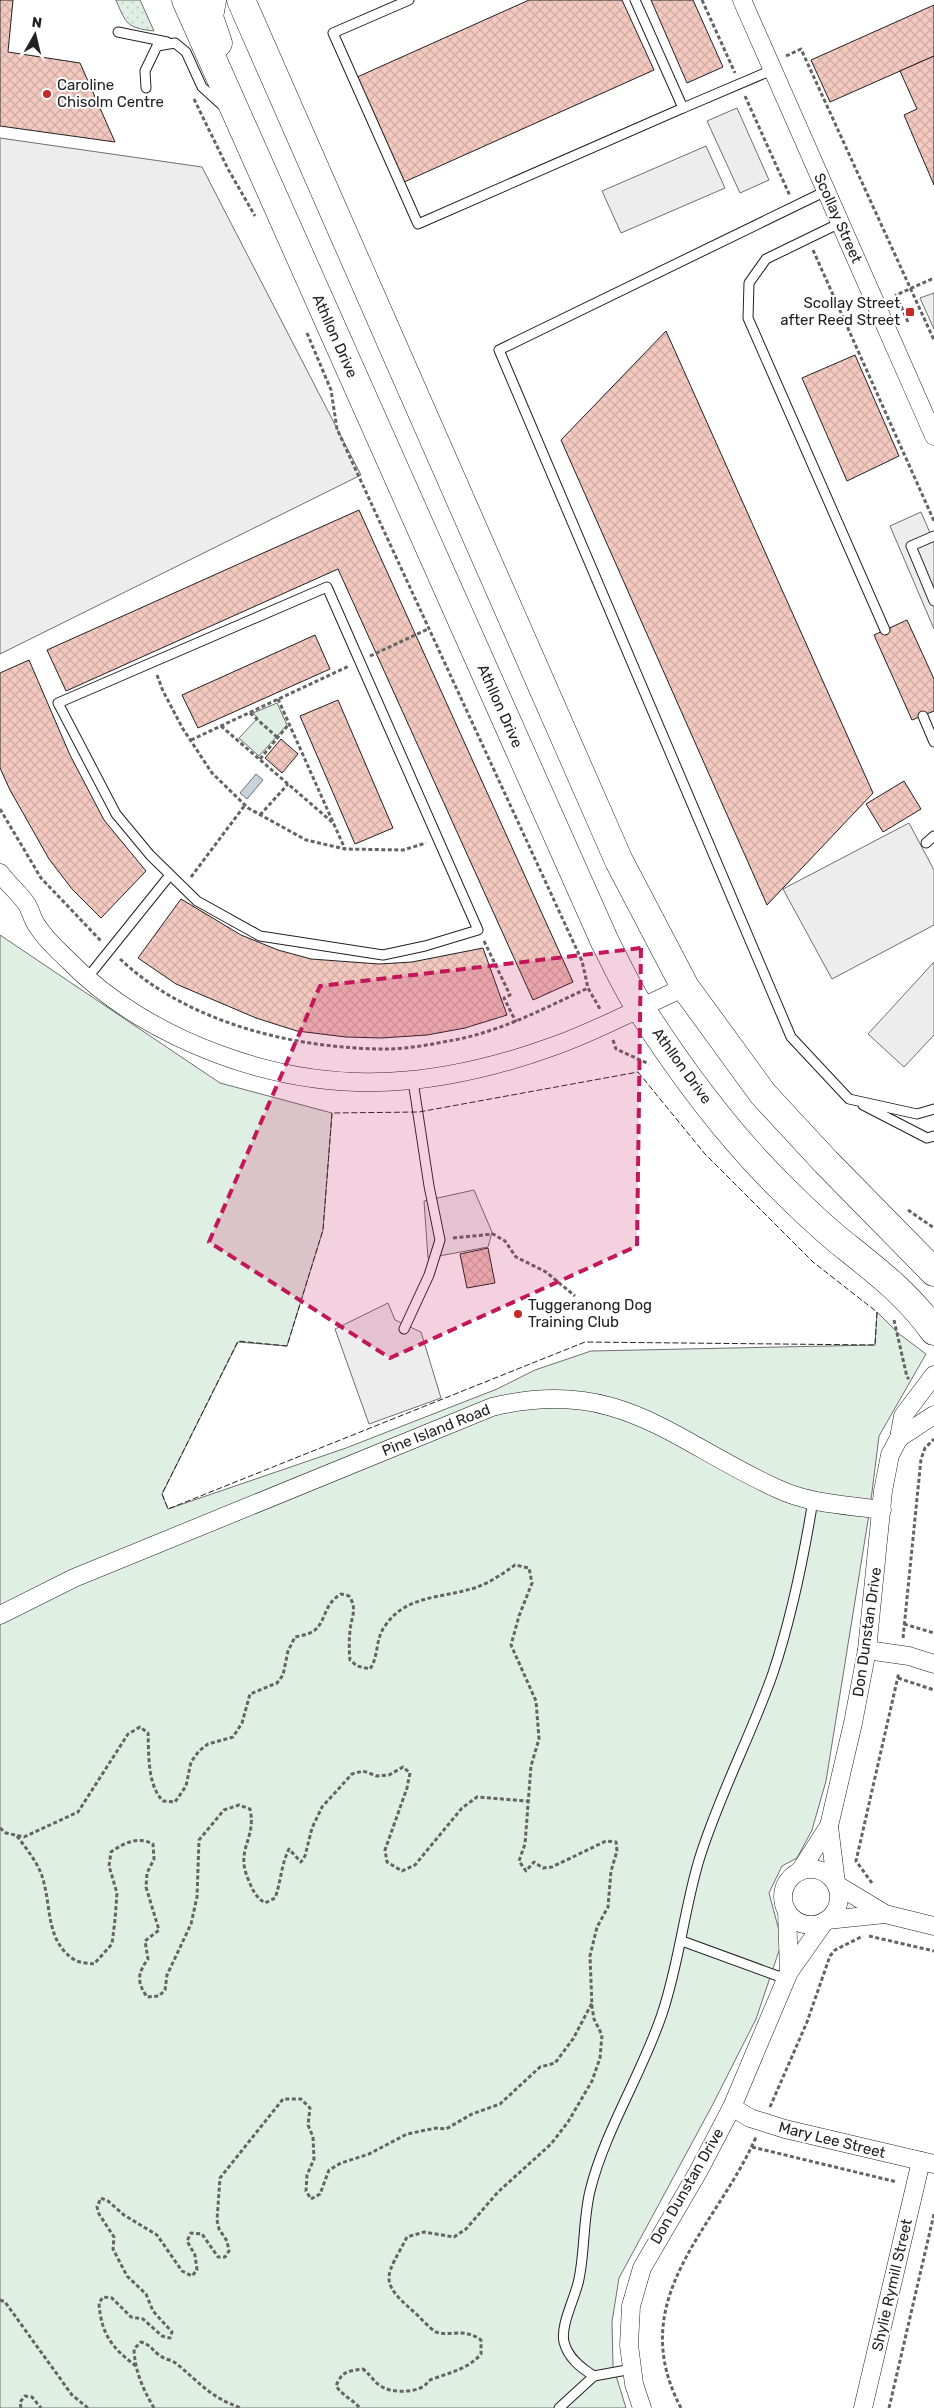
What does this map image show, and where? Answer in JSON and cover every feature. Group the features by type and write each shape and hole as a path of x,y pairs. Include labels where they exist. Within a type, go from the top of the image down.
{"main road":[{"name":"Athllon Drive","path":"186,0 605,942 640,1008 682,1071 730,1132 782,1188 837,1239 878,1270 912,1302 934,1331"},
{"path":"212,0 209,17 229,76 239,120"},
{"path":"241,0 619,861 686,987 763,1094 934,1272"}],"street":[{"name":"Scollay Street","path":"742,0 934,436"},
{"path":"0,873 26,904 37,927 71,963 122,1005 183,1041 247,1065 299,1077 357,1083 413,1081 488,1067 540,1050 686,987"},
{"name":"Don Dunstan Drive","path":"800,1871 829,1826 853,1723 867,1650 882,1510 890,1455 899,1438 903,1416 934,1375"},
{"name":"Pine Island Road","path":"0,1614 74,1578 492,1407 513,1402 556,1398 599,1402 619,1408 659,1425 779,1490 812,1500 882,1510"},
{"path":"899,1438 934,1415"},
{"path":"867,1650 901,1654 934,1664"},
{"name":"Don Dunstan Drive","path":"829,1826 836,1884"},
{"path":"878,1913 836,1884 824,1872 808,1868 800,1871 788,1880 784,1888 783,1896 786,1911 800,1922 808,1925 826,1920 878,1913 934,1926"},
{"path":"826,1920 833,1915 839,1900 836,1884"},
{"name":"Don Dunstan Drive","path":"786,1911 787,1976"},
{"name":"Don Dunstan Drive","path":"642,2408 634,2384 628,2346 631,2306 642,2268 660,2233 698,2172 732,2107 787,1976 826,1920"},
{"name":"Mary Lee Street","path":"732,2107 750,2118 777,2127 928,2163"},
{"name":"Shylie Rymill Street","path":"863,2408 915,2186 928,2163"}],"lane":[{"path":"409,0 333,33 418,224 772,70"},
{"path":"635,0 683,108"},
{"path":"118,32 175,43 186,52 202,87 239,120"},
{"path":"146,88 145,71 157,46 175,43"},
{"path":"826,191 499,350 791,1037 851,1099 927,1138 934,1136"},
{"path":"840,223 766,258 749,284 748,318 885,630"},
{"path":"934,536 910,546 934,601"},
{"path":"327,587 478,930 425,946 383,954 260,936 197,901 150,855 116,814 58,703 153,662 327,587"},
{"path":"922,716 934,742"},
{"path":"926,843 934,836"},
{"path":"88,977 170,875"},
{"path":"404,1329 429,1275 440,1240 429,1186 413,1081"},
{"path":"851,1099 917,1114 934,1109"},
{"path":"594,2376 577,2365 564,2341 568,2310 579,2283 590,2191 612,2129 641,2070 663,2012 682,1941 699,1862 773,1673 790,1608 812,1500"},
{"path":"682,1941 787,1976"},
{"path":"559,2408 594,2376 632,2368"}],"path":[{"path":"702,0 794,206"},
{"path":"801,49 934,340"},
{"path":"190,93 221,156 258,222"},
{"path":"808,239 934,521"},
{"path":"908,322 896,295 934,278"},
{"path":"332,390 337,429 582,961"},
{"path":"191,740 428,629"},
{"path":"153,662 163,691 212,772 245,805 260,815 306,840 345,849 403,850 438,839"},
{"path":"278,699 345,849"},
{"path":"250,712 278,738"},
{"path":"260,760 289,724"},
{"path":"221,726 334,824"},
{"path":"260,815 288,784"},
{"path":"183,887 245,805"},
{"path":"0,809 41,878 110,950 127,965 187,1006 283,1039 336,1046 389,1049 455,1040 516,1022 588,988"},
{"path":"478,930 510,995 504,998 516,1022"},
{"path":"440,1240 493,1234 498,1236 516,1257 546,1272 575,1296"},
{"path":"893,1318 907,1377 922,1390"},
{"path":"870,1936 878,1913 878,1893 856,1861 898,1678 921,1459 925,1448 934,1440"},
{"path":"0,1828 6,1833 24,1837 78,1812 128,1734 140,1728 148,1732 151,1773 157,1795 163,1801 175,1802 186,1786 191,1762 198,1751 208,1744 233,1737 242,1723 250,1694 276,1683 283,1675 288,1651 295,1637 314,1631 326,1613 328,1604 340,1594 349,1596 354,1603 354,1615 350,1628 350,1660 357,1666 370,1669 376,1661 376,1646 384,1626 402,1608 422,1598 469,1590 496,1578 516,1565 529,1568 532,1583 519,1616 511,1645 517,1663 536,1701 539,1739 531,1766 525,1844 518,1861 526,1871 534,1862 543,1868 552,1868 606,1841 616,1842 617,1851 611,1871 608,1907 596,1927 590,1956 594,2019 602,2035 600,2058 592,2081 568,2122 552,2144 498,2192 466,2229 454,2237 424,2232 407,2236 388,2279 392,2291 437,2332 460,2332 474,2335 481,2340 481,2354 474,2362 462,2369 430,2380 424,2387 405,2392 389,2390 375,2384 370,2375 363,2369 347,2371 340,2375 336,2386 342,2395 360,2408"},
{"path":"904,1624 934,1633"},
{"path":"898,1678 934,1690"},
{"path":"17,1835 38,1867 44,1883 50,1927 59,1944 75,1960 94,1964 112,1944 117,1893 109,1866 111,1852 124,1842 145,1840 153,1844 154,1859 147,1873 146,1887 159,1930 146,1941 148,1959 139,1972 138,1985 147,1997 159,1996 165,1990 167,1975 191,1924 197,1897 196,1864 199,1840 224,1810 238,1805 250,1809 253,1822 242,1863 256,1896 265,1903 274,1898 280,1887 284,1858 289,1850 301,1862 305,1856 312,1828 322,1807 352,1774 363,1771 377,1776 389,1776 404,1766 410,1773 407,1788 385,1850 388,1862 402,1870 415,1865 462,1808 477,1797 527,1801"},
{"path":"136,2366 118,2352 104,2331 99,2303 103,2297 112,2298 131,2318 143,2319 162,2336 170,2338 172,2332 153,2311 146,2294 127,2276 113,2249 114,2237 99,2214 97,2207 101,2198 108,2201 124,2215 157,2235 182,2272 192,2276 198,2270 195,2256 187,2241 191,2233 202,2234 218,2257 225,2257 230,2251 227,2241 219,2229 217,2220 220,2201 220,2178 283,2099 301,2099 310,2108 308,2125 313,2137 314,2159 307,2175 306,2191 311,2198 320,2194 329,2170 341,2163 369,2154 407,2134 446,2129 472,2114 500,2104 540,2067 555,2063 572,2039 593,2002"},
{"path":"752,2147 915,2186"},
{"path":"888,2408 934,2214"},
{"path":"0,2300 5,2302 72,2395 88,2408"},
{"path":"154,2408 142,2386 136,2366 134,2349 141,2342 150,2344 160,2356 175,2363 220,2401 241,2408"},
{"path":"21,2408 20,2402 25,2396 32,2397 40,2408"}],"highlighted area":[{"path":"641,948 637,1246 390,1358 209,1242 320,986"}],"green space":[{"path":"116,0 140,0 154,31 138,28 125,20"},
{"path":"277,703 287,725 259,756 239,738 258,718 253,713"},
{"path":"0,935 220,1083 332,1113 323,1230 287,1346 238,1342 162,1494 168,1509 346,1448 497,1389 535,1370 591,1351 875,1345 877,1312 898,1333 926,1354 879,1436 870,1508 826,1781 812,1830 797,1858 782,1866 769,1893 782,1942 756,2019 713,2104 619,2278 612,2322 613,2366 626,2408 0,2408"}],"shaded area":[{"path":"737,108 769,180 740,193 707,121"},
{"path":"0,138 202,167 361,475 0,654"},
{"path":"706,146 725,188 621,233 602,191"},
{"path":"934,293 934,329 920,298"},
{"path":"921,512 934,542 934,629 890,526"},
{"path":"256,774 263,780 247,799 240,793"},
{"path":"909,823 934,870 934,925 832,979 783,889"},
{"path":"934,962 934,1035 904,1067 868,1034"},
{"path":"474,1190 492,1232 488,1247 428,1258 424,1201"},
{"path":"388,1303 395,1320 421,1332 441,1398 369,1424 335,1329"}],"building":[{"name":"Caroline Chisolm Centre","path":"0,0 13,0 8,52 80,63 115,142 0,126"},
{"path":"529,0 622,0 654,70 402,183 355,78"},
{"path":"651,0 693,0 723,67 687,83"},
{"path":"934,5 934,56 830,102 811,60"},
{"path":"934,56 934,185 904,115 917,109 900,71"},
{"path":"666,331 873,793 767,905 561,440"},
{"path":"855,355 899,456 847,481 802,378"},
{"path":"359,510 573,982 533,1000 338,569 66,691 47,650"},
{"path":"907,620 934,679 934,711 912,720 874,635"},
{"path":"315,635 330,669 198,728 182,695"},
{"path":"29,660 70,755 104,820 146,871 101,918 72,889 49,859 10,790 0,768 0,673"},
{"path":"338,700 393,828 355,844 300,716"},
{"path":"281,739 298,754 282,773 265,758"},
{"path":"904,781 921,809 883,832 866,804"},
{"path":"181,899 241,935 278,950 311,959 379,964 412,962 483,948 507,1015 465,1028 427,1035 381,1038 346,1037 297,1031 256,1018 176,984 138,958"},
{"path":"488,1248 495,1283 467,1288 460,1254"}],"fence":[{"path":"638,1072 705,1154 813,1262 877,1312 875,1345 585,1342 168,1509 162,1494 238,1341 287,1346 323,1230 332,1113 419,1112 638,1072"}],"place":[{"name":"Caroline Chisolm Centre","path":"47,94"},
{"name":"Scollay Street after Reed Street","path":"910,312"},
{"name":"Tuggeranong Dog Training Club","path":"518,1314"}]}
